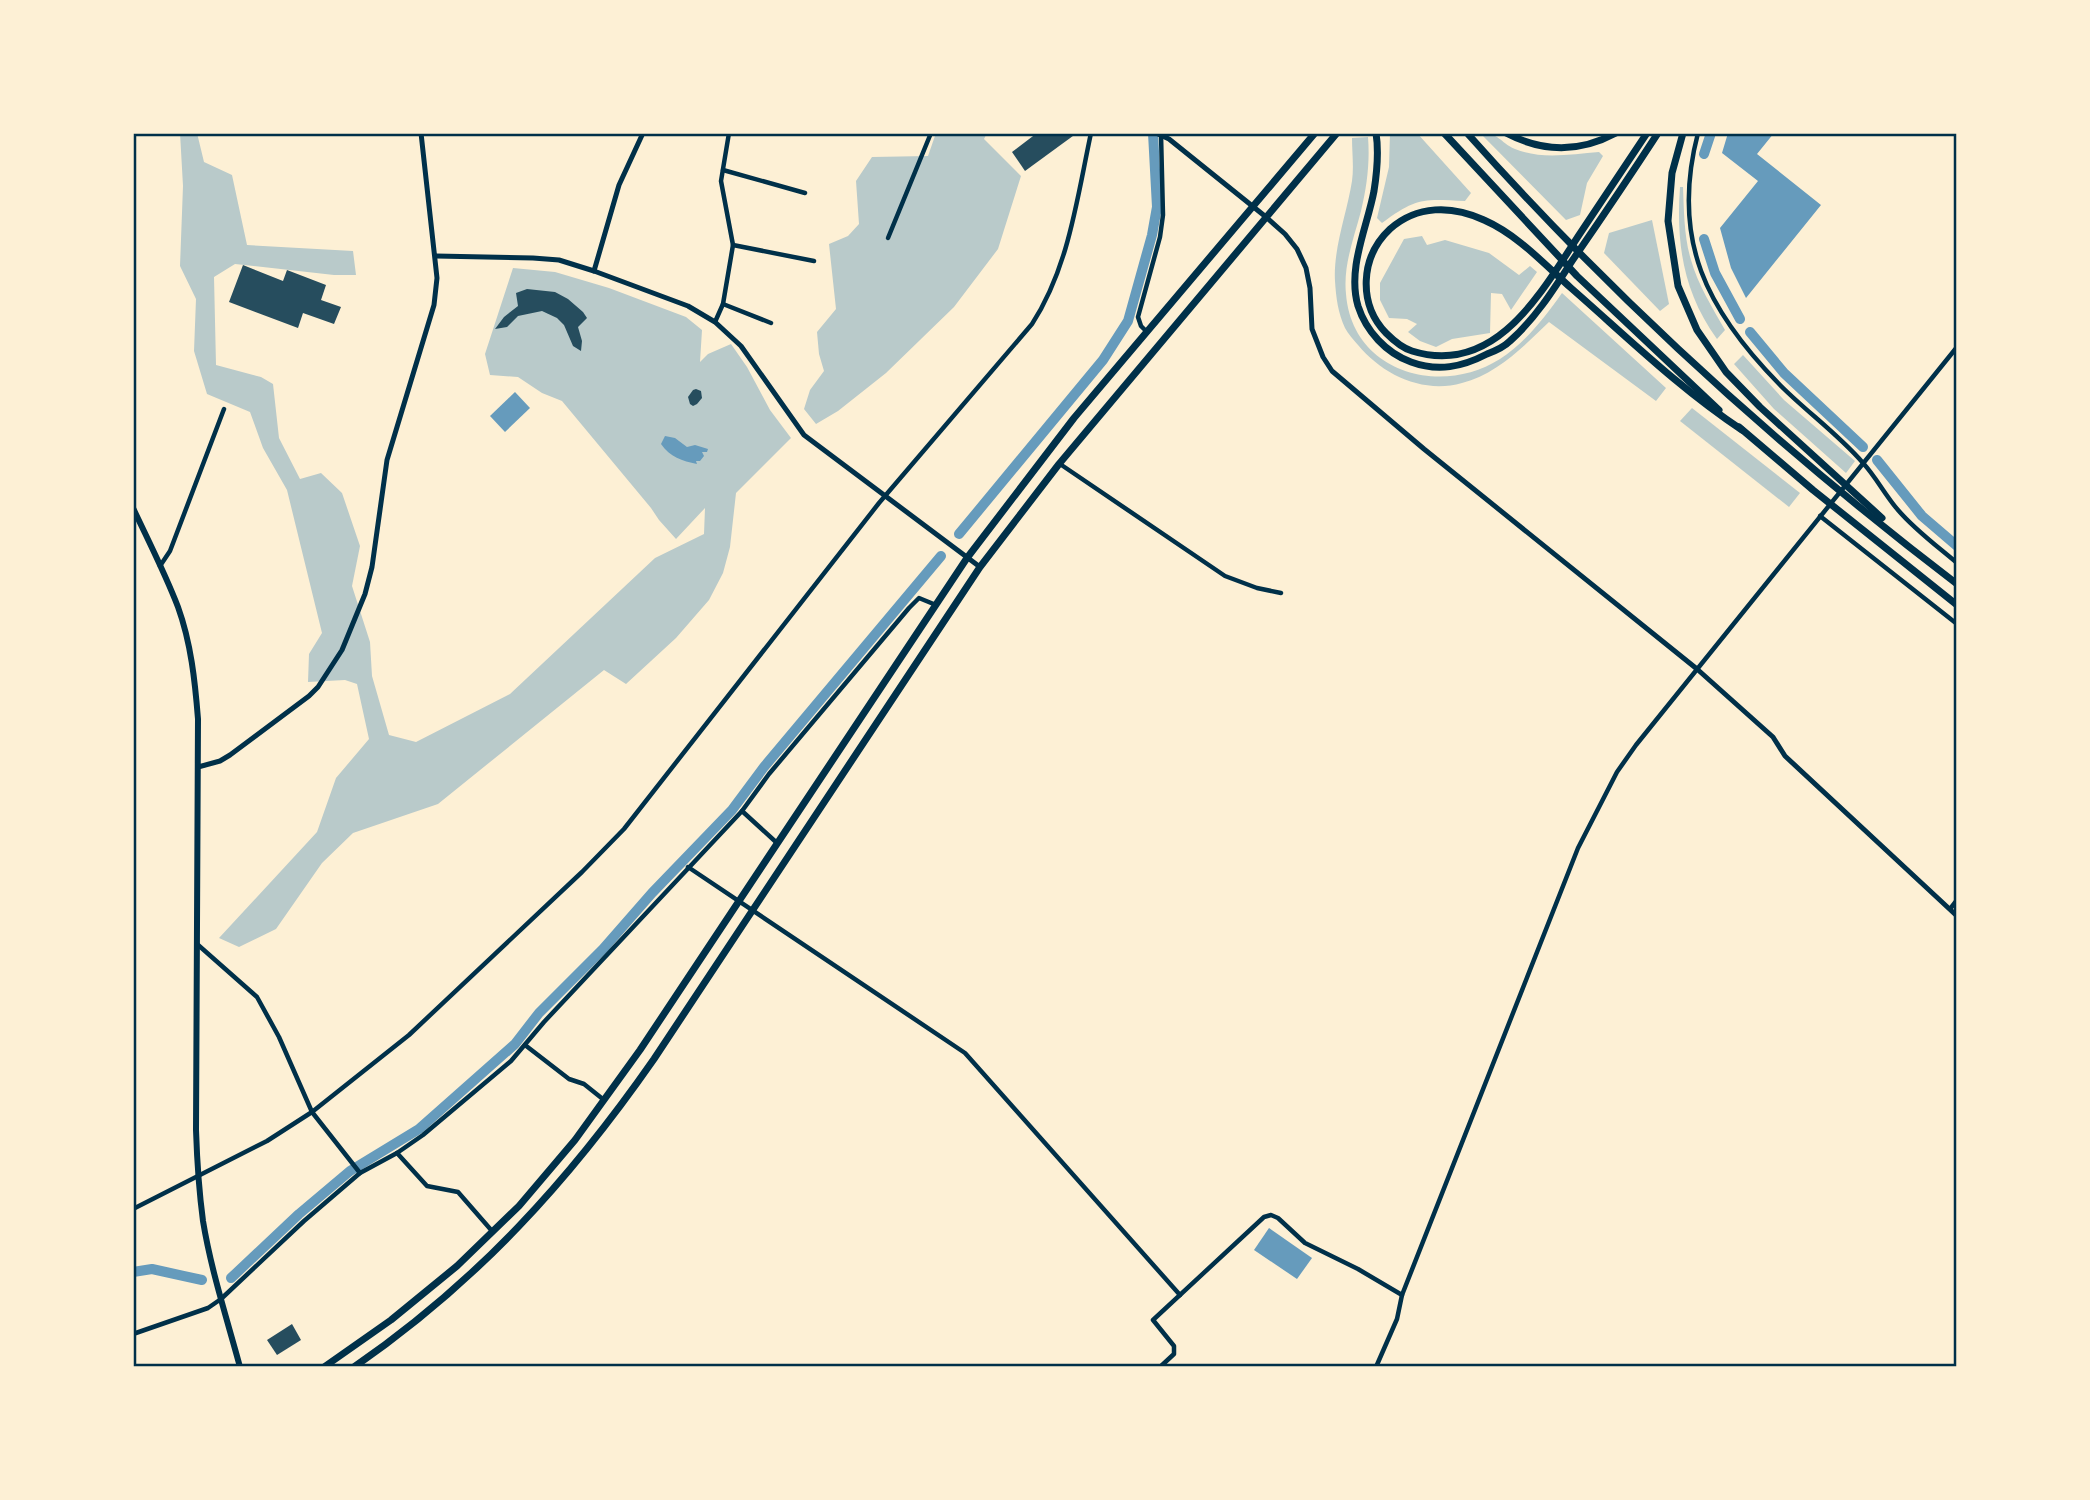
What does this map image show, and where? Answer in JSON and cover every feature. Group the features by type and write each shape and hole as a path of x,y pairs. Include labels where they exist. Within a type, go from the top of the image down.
{"highway":[{"path":"324,1367 425,1293 493,1232 548,1173 640,1050 967,558 1074,418 1315,133"},
{"path":"354,1367 400,1335 469,1276 560,1184 618,1111 980,567 1059,464 1337,133"},
{"path":"1376,133 1376,173 1357,263 1356,295 1359,307 1370,331 1385,347 1403,359 1425,367 1443,368 1473,362 1493,352 1509,342 1528,322 1554,288 1658,133"},
{"path":"1444,133 1577,276 1649,345 1813,490 1957,605"},
{"path":"1467,133 1587,261 1658,331 1732,399 1957,584"},
{"path":"1506,133 1528,143 1562,149 1584,146 1616,133"},
{"path":"1647,133 1549,281 1515,323 1495,339 1475,350 1453,357 1429,357 1406,349 1394,341 1380,327 1370,307 1366,294 1367,269 1378,243 1397,224 1417,213 1430,210 1455,211 1483,219 1515,238 1545,264 1571,287 1708,407 1742,430"},
{"path":"1683,133 1672,173 1668,221 1674,266 1685,306 1696,330 1727,372 1776,423 1931,564"}],"main road":[{"path":"133,508 178,607 193,666 198,719 198,1176 204,1222 240,1367"}],"street":[{"path":"198,767 230,755 309,696 337,659 354,625 372,567 387,460 434,305 436,256 421,133"},
{"path":"594,271 619,185 643,133"},
{"path":"715,322 723,304 733,244 721,181 729,133"},
{"path":"888,238 931,133"},
{"path":"133,1209 267,1141 312,1112 409,1035 624,829 885,496 1031,324 1041,309 1063,258 1091,133"},
{"path":"1698,133 1688,179 1688,218 1697,261 1712,297 1736,335 1764,368 1863,463 1904,517 1957,564"},
{"path":"1160,134 1266,217 1297,249 1306,268 1310,288 1312,329 1323,357 1332,370 1424,449 1697,669 1773,737 1785,756 1957,916"},
{"path":"1147,332 1138,317 1160,237 1163,215 1160,134"},
{"path":"723,170 805,193"},
{"path":"733,244 814,261"},
{"path":"436,256 547,259 573,264 688,306 715,322 741,346 804,435 980,567"},
{"path":"723,304 771,323"},
{"path":"1376,1367 1397,1320 1402,1295 1578,848 1617,772 1636,744 1957,347"},
{"path":"160,566 170,551 224,409"},
{"path":"1059,464 1225,576 1281,593"},
{"path":"1820,516 1957,624"},
{"path":"133,1334 208,1308 221,1299 359,1171 397,1153 439,1123 512,1061 544,1022 742,811 769,774 909,608 919,598 936,605"},
{"path":"742,811 777,843"},
{"path":"688,867 972,1059 1059,1161 1180,1295"},
{"path":"1950,909 1957,900"},
{"path":"197,943 257,997 279,1037 312,1112 359,1171"},
{"path":"525,1045 569,1079 584,1084 604,1100"},
{"path":"397,1153 427,1186 458,1192 493,1232"},
{"path":"1160,1367 1174,1354 1174,1346 1153,1320 1264,1217 1271,1215 1278,1218 1305,1243 1359,1269 1402,1295"}],"shaded area":[{"path":"180,133 197,133 204,162 232,175 247,245 353,251 356,275 235,264 214,277 216,365 261,377 273,384 279,438 300,479 321,473 342,493 360,546 352,586 370,642 372,676 389,735 416,742 510,694 655,558 704,534 705,508 676,539 562,401 542,393 518,377 490,375 485,354 513,268 555,272 609,288 686,317 702,330 700,362 708,354 731,344 770,410 791,438 736,493 730,547 723,573 709,600 676,638 626,684 604,670 438,804 353,833 322,863 276,929 239,947 219,938 317,832 336,778 369,739 357,684 345,680 308,682 309,654 322,633 287,490 263,448 250,412 207,394 194,351 196,299 180,266 183,186"},
{"path":"936,133 987,133 984,139 1021,176 998,249 954,307 886,373 838,411 816,424 804,409 810,390 824,371 817,332 836,309 829,244 848,236 859,224 856,181 872,157 928,156"},
{"path":"1390,133 1417,133 1471,193 1465,201 1430,200 1413,204 1382,223 1377,218 1389,167"},
{"path":"1480,133 1496,136 1515,149 1536,154 1599,152 1603,156 1587,183 1580,215 1566,220"},
{"path":"1368,137 1366,183 1345,283 1352,321 1364,342 1382,359 1403,370 1426,376 1451,376 1476,370 1500,359 1518,345 1542,320 1562,293 1666,388 1656,401 1549,322 1520,349 1487,373 1447,386 1419,384 1405,379 1368,356 1345,328 1339,311 1335,269 1352,181 1352,138"},
{"path":"1680,187 1683,187 1691,260 1701,287 1725,330 1717,339 1696,303 1684,266 1679,228"},
{"path":"1652,220 1669,304 1660,311 1604,253 1609,233"},
{"path":"1422,236 1427,245 1445,240 1489,253 1519,275 1530,266 1537,272 1511,310 1502,294 1491,293 1490,333 1452,339 1436,347 1420,341 1408,332 1417,324 1407,319 1389,318 1380,300 1380,283 1404,239"},
{"path":"1743,355 1784,400 1855,461 1846,473 1774,409 1734,364"},
{"path":"1692,408 1800,493 1789,507 1680,421"}],"water":[{"path":"1728,133 1774,133 1757,154 1821,205 1746,298 1731,268 1720,228 1758,181 1722,153"},
{"path":"515,392 530,408 505,432 490,416"},
{"path":"665,436 675,438 687,447 695,445 708,449 707,452 702,452 704,456 700,461 696,461 697,464 681,460 661,444"},
{"path":"1269,1228 1312,1258 1297,1279 1254,1250"}],"building":[{"path":"1037,133 1077,133 1025,171 1012,152"},
{"path":"243,265 283,281 287,270 326,285 321,300 341,307 334,324 303,313 298,328 229,302"},
{"path":"527,289 555,292 583,312 587,318 578,327 582,341 581,351 573,346 564,325 557,318 542,311 518,316 507,327 495,329 504,317 518,306 516,293"},
{"path":"696,389 701,391 702,398 693,406 688,397"},
{"path":"292,1324 301,1340 277,1355 267,1340"}],"waterway":[{"path":"959,534 1103,360 1128,321 1157,207 1153,133"},
{"path":"1704,154 1711,133"},
{"path":"1704,239 1715,273 1740,319"},
{"path":"1750,332 1784,373 1863,447"},
{"path":"1877,460 1922,516 1957,546"},
{"path":"231,1278 299,1214 350,1171 419,1129 515,1044 539,1013 603,949 652,893 732,810 764,767 941,556"},
{"path":"133,1272 152,1269 202,1280"}]}
